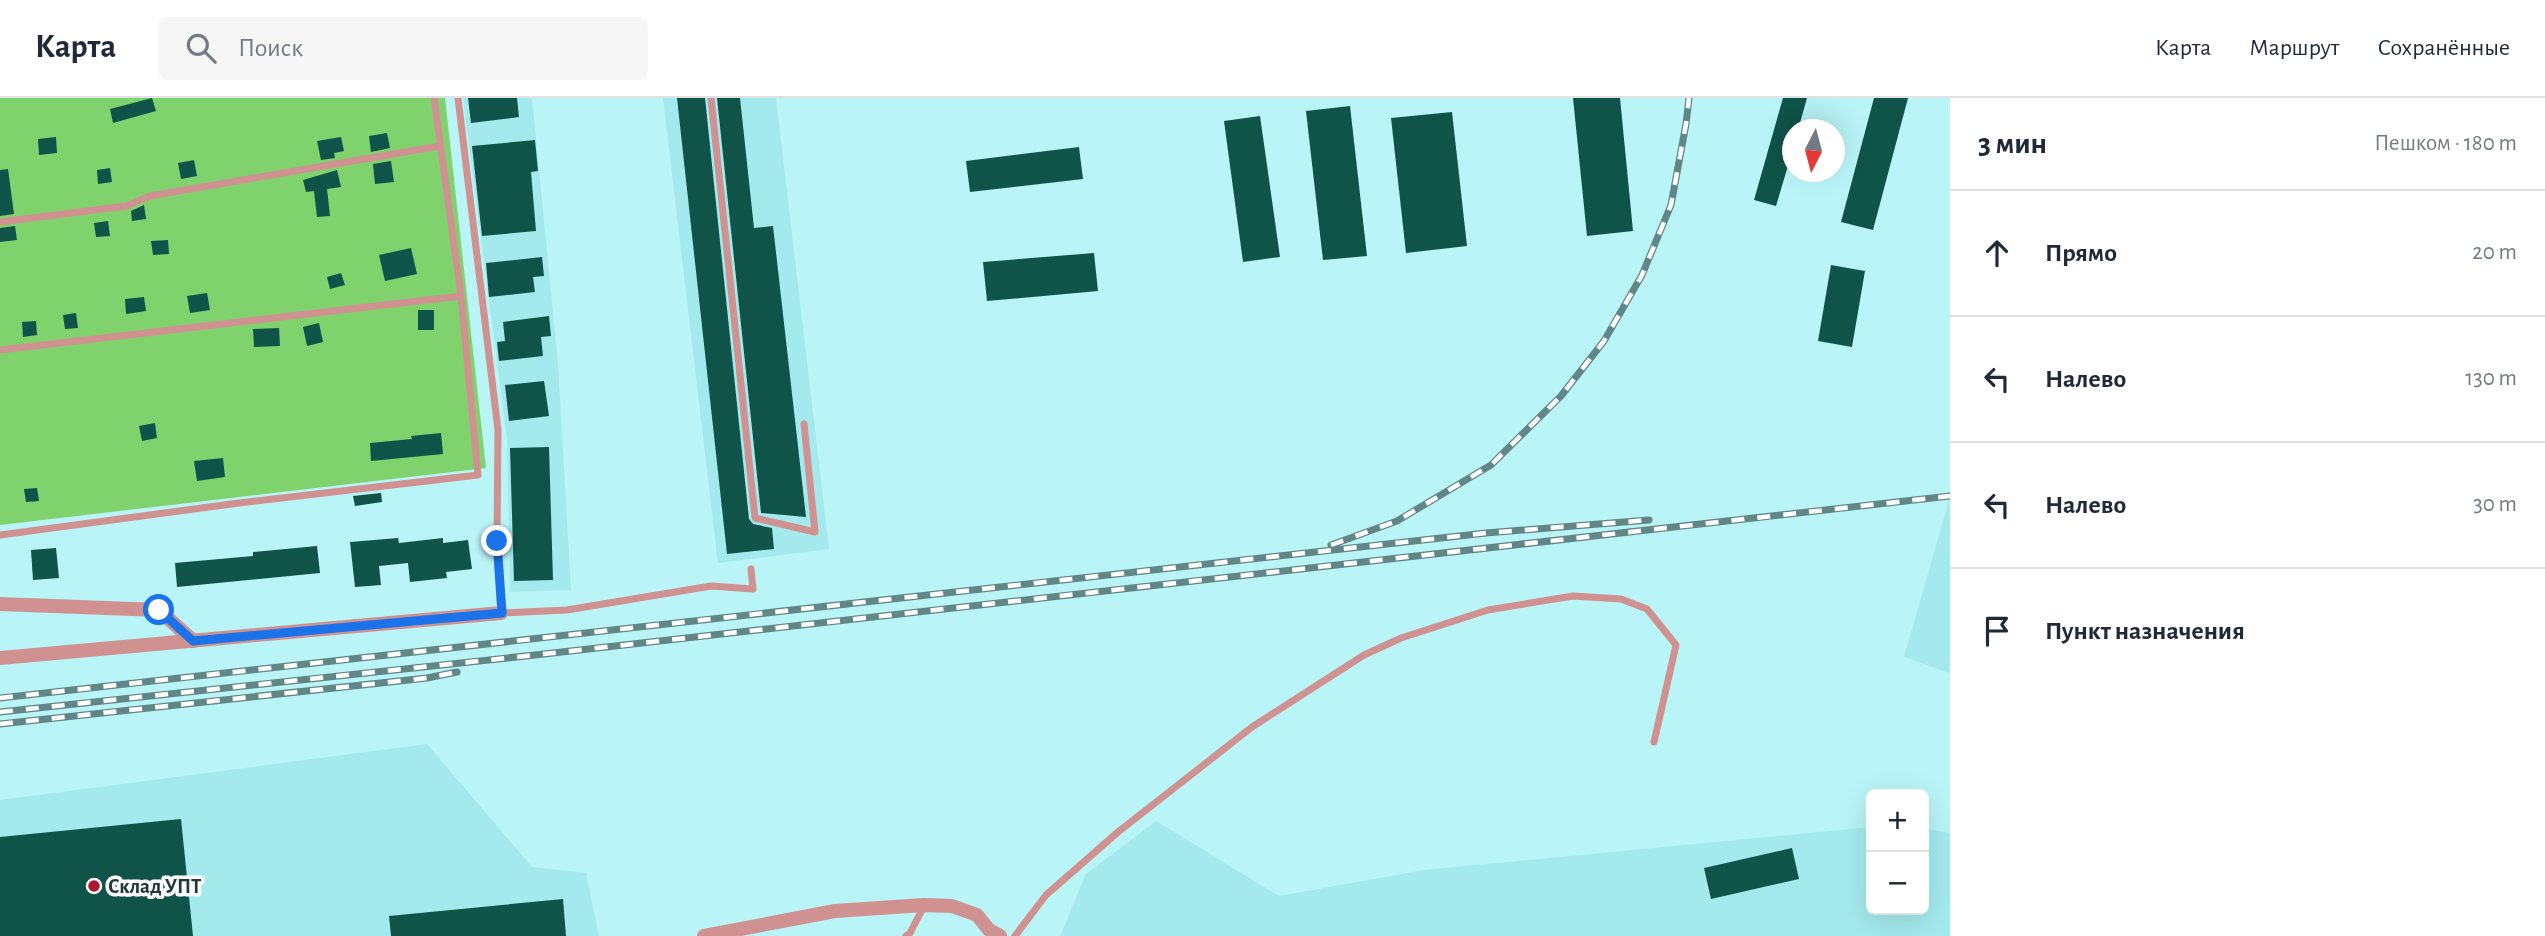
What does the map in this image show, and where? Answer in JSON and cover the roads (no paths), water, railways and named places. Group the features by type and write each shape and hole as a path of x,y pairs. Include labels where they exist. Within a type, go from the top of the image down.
{"street":[{"path":"0,604 159,610 193,641"},
{"path":"0,658 502,613"},
{"path":"704,936 835,911 924,905 953,906 977,915 989,930 1000,936"}],"lane":[{"path":"0,535 478,475 461,296 434,98"},
{"path":"458,98 498,430 497,541 502,613 567,611 711,586 752,589 751,569"},
{"path":"711,98 755,518 815,532 804,424"},
{"path":"0,222 126,206 150,196 440,146"},
{"path":"0,350 461,296"},
{"path":"1016,936 1046,895 1118,832 1252,727 1364,655 1401,638 1488,610 1573,596 1620,599 1647,609 1676,645 1654,742"},
{"path":"906,936 924,905"}],"railway":[{"path":"1331,545 1397,521 1491,465 1561,396 1604,341 1642,275 1671,205 1689,98"},
{"path":"0,712 535,655 1950,496"},
{"path":"0,698 1486,533 1649,520"},
{"path":"0,724 427,678 457,672"}],"place":[{"name":"Склад УПТ","path":"94,886"}]}
